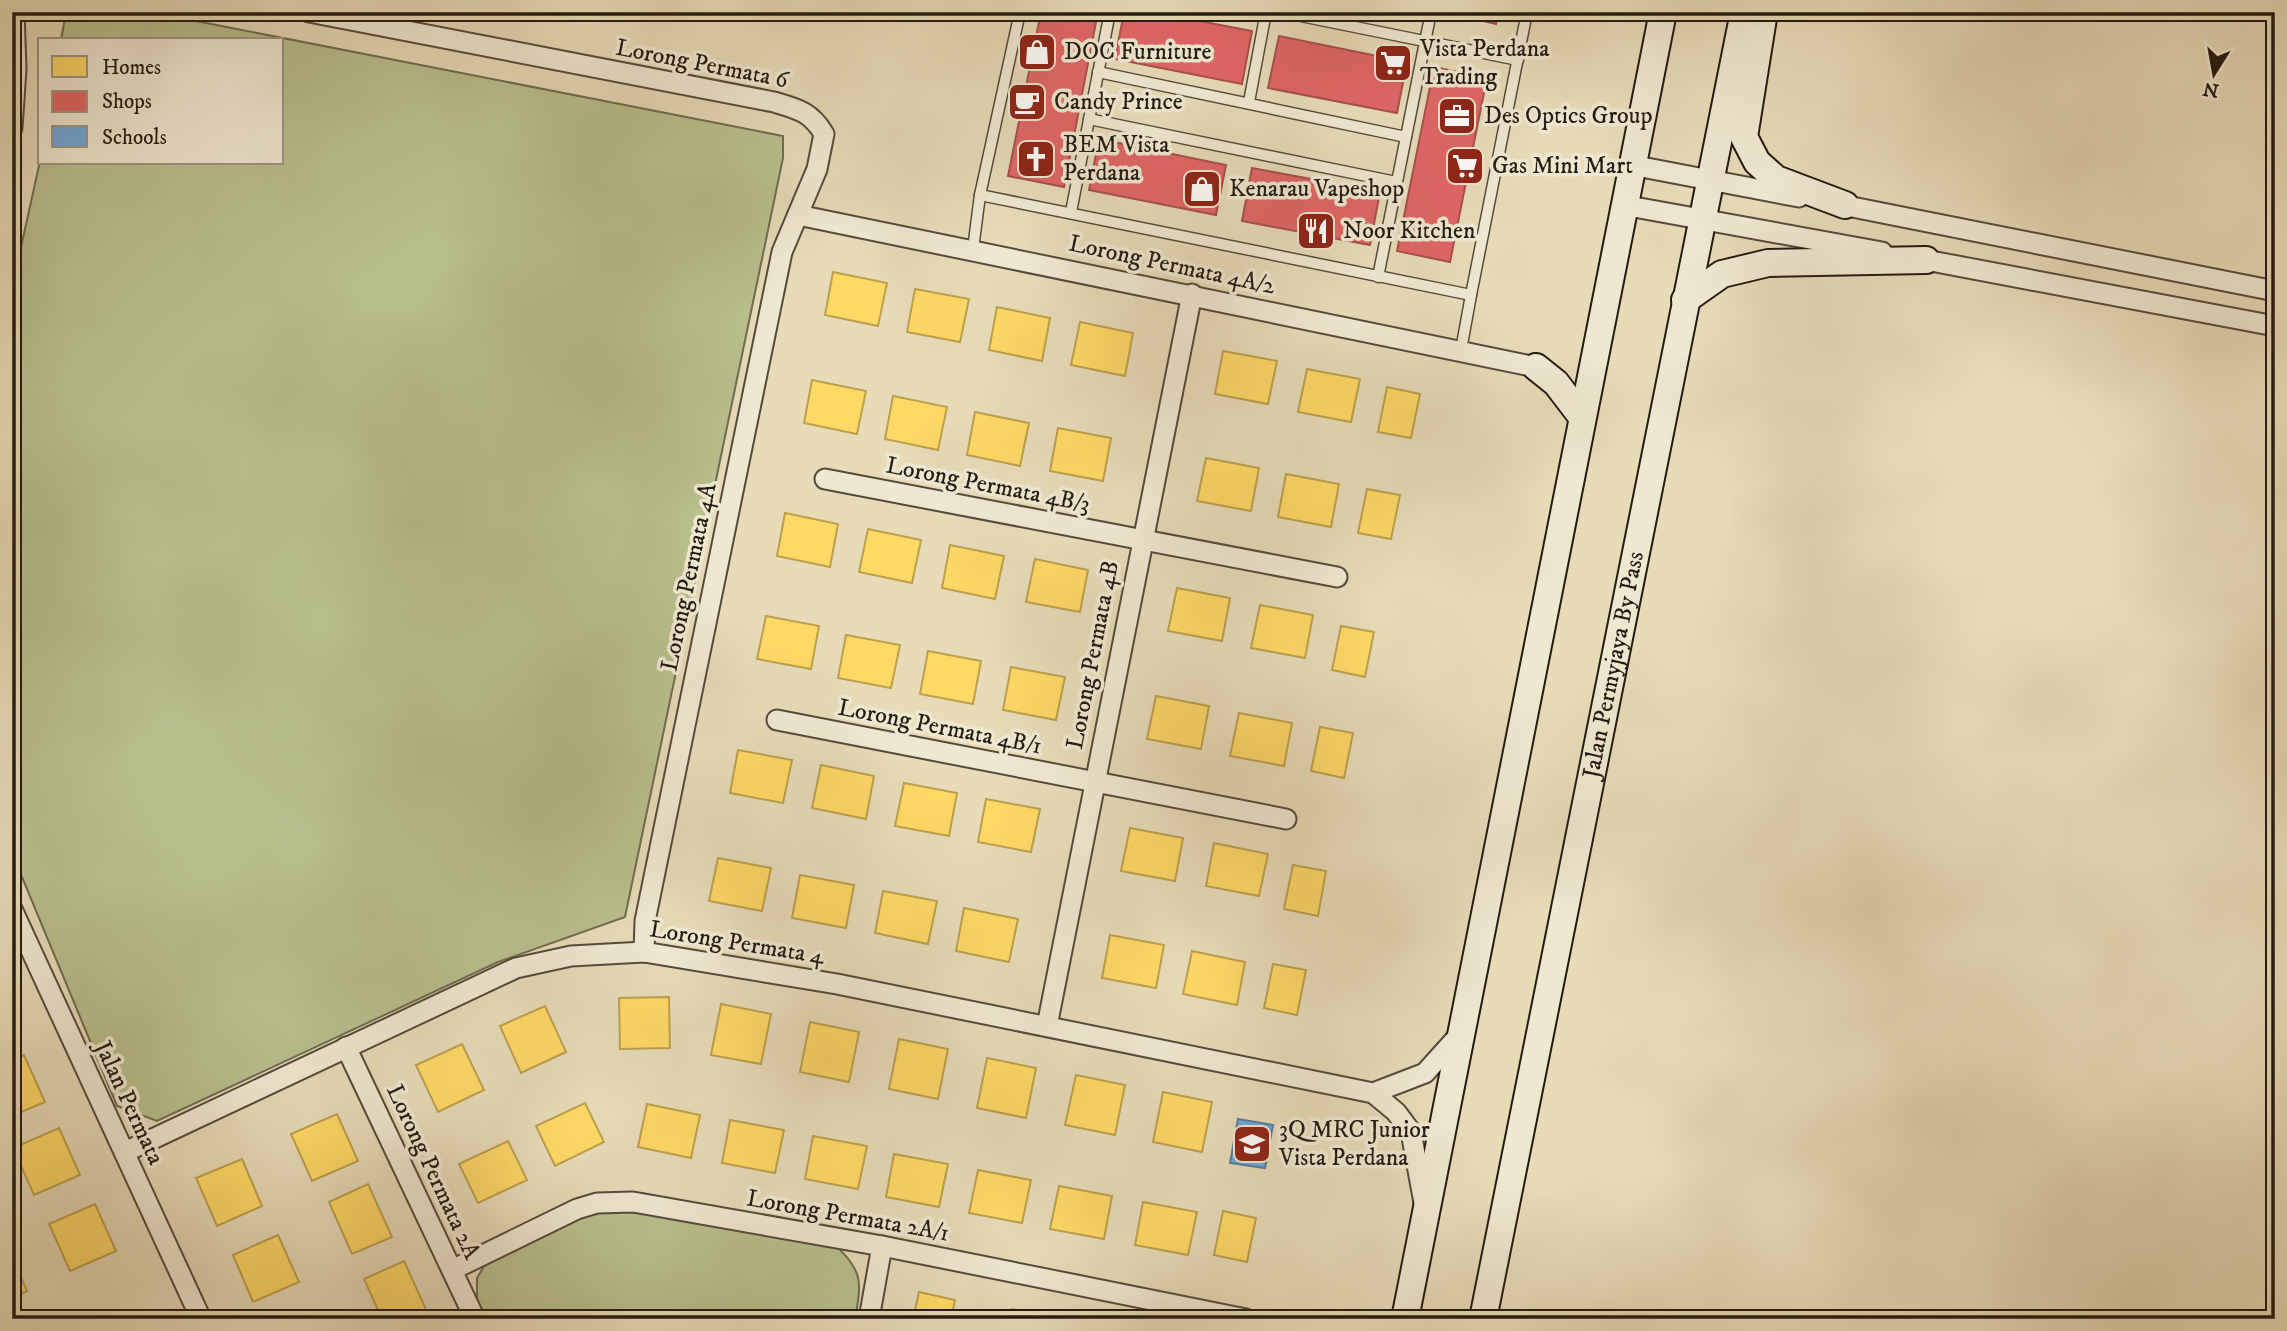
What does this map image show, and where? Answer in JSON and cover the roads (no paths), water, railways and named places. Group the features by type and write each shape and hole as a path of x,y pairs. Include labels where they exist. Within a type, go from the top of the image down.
{"main road":[{"path":"1405,1319 1663,12"},
{"name":"Jalan Permyjaya By Pass","path":"1483,1319 1744,12"},
{"path":"1764,12 1744,137 1757,162 1776,178 1844,205"},
{"path":"1685,300 1723,274 1768,264 1926,260"},
{"path":"1536,366 1556,383 1582,417"}],"street":[{"path":"12,128 16,69 14,12"},
{"name":"Lorong Permata 6","path":"309,12 804,110 813,116 824,134 823,146 798,215"},
{"path":"1631,165 2275,291"},
{"path":"1623,205 2275,326"},
{"name":"Lorong Permata 4A/2","path":"798,215 1536,366"},
{"name":"Lorong Permata 4A","path":"644,951 645,921 755,374 782,252 798,215"},
{"name":"Lorong Permata 4B","path":"1046,1026 1192,295"},
{"name":"Lorong Permata 4B/3","path":"825,479 1337,577"},
{"name":"Lorong Permata 4B/1","path":"778,720 1286,819"},
{"name":"Jalan Permata","path":"12,909 201,1319"},
{"name":"Lorong Permata 4","path":"125,1152 516,968 571,956 644,951 837,984 1373,1093"},
{"path":"1426,1211 1410,1132 1396,1112 1373,1093 1425,1073 1461,1033"},
{"name":"Lorong Permata 2A","path":"346,1047 475,1319"},
{"name":"Lorong Permata 2A/1","path":"452,1270 568,1213 597,1203 615,1201 882,1246 1246,1319"},
{"path":"869,1319 882,1246"}],"lane":[{"path":"973,249 980,195 1020,12"},
{"path":"1071,212 1110,12"},
{"path":"1249,102 1266,12"},
{"path":"1282,12 1518,60"},
{"path":"1378,277 1431,12"},
{"path":"1461,350 1527,12"},
{"path":"1098,72 1406,137"},
{"path":"1089,119 1396,182"},
{"path":"980,195 1471,295"}],"place":[{"name":"DOC Furniture","path":"1037,52"},
{"name":"Vista Perdana Trading","path":"1393,63"},
{"name":"Candy Prince","path":"1027,102"},
{"name":"Des Optics Group","path":"1457,116"},
{"name":"BEM Vista Perdana","path":"1036,159"},
{"name":"Gas Mini Mart","path":"1465,166"},
{"name":"Kenarau Vapeshop","path":"1202,189"},
{"name":"Noor Kitchen","path":"1316,231"},
{"name":"3Q MRC Junior Vista Perdana","path":"1252,1144"}]}
